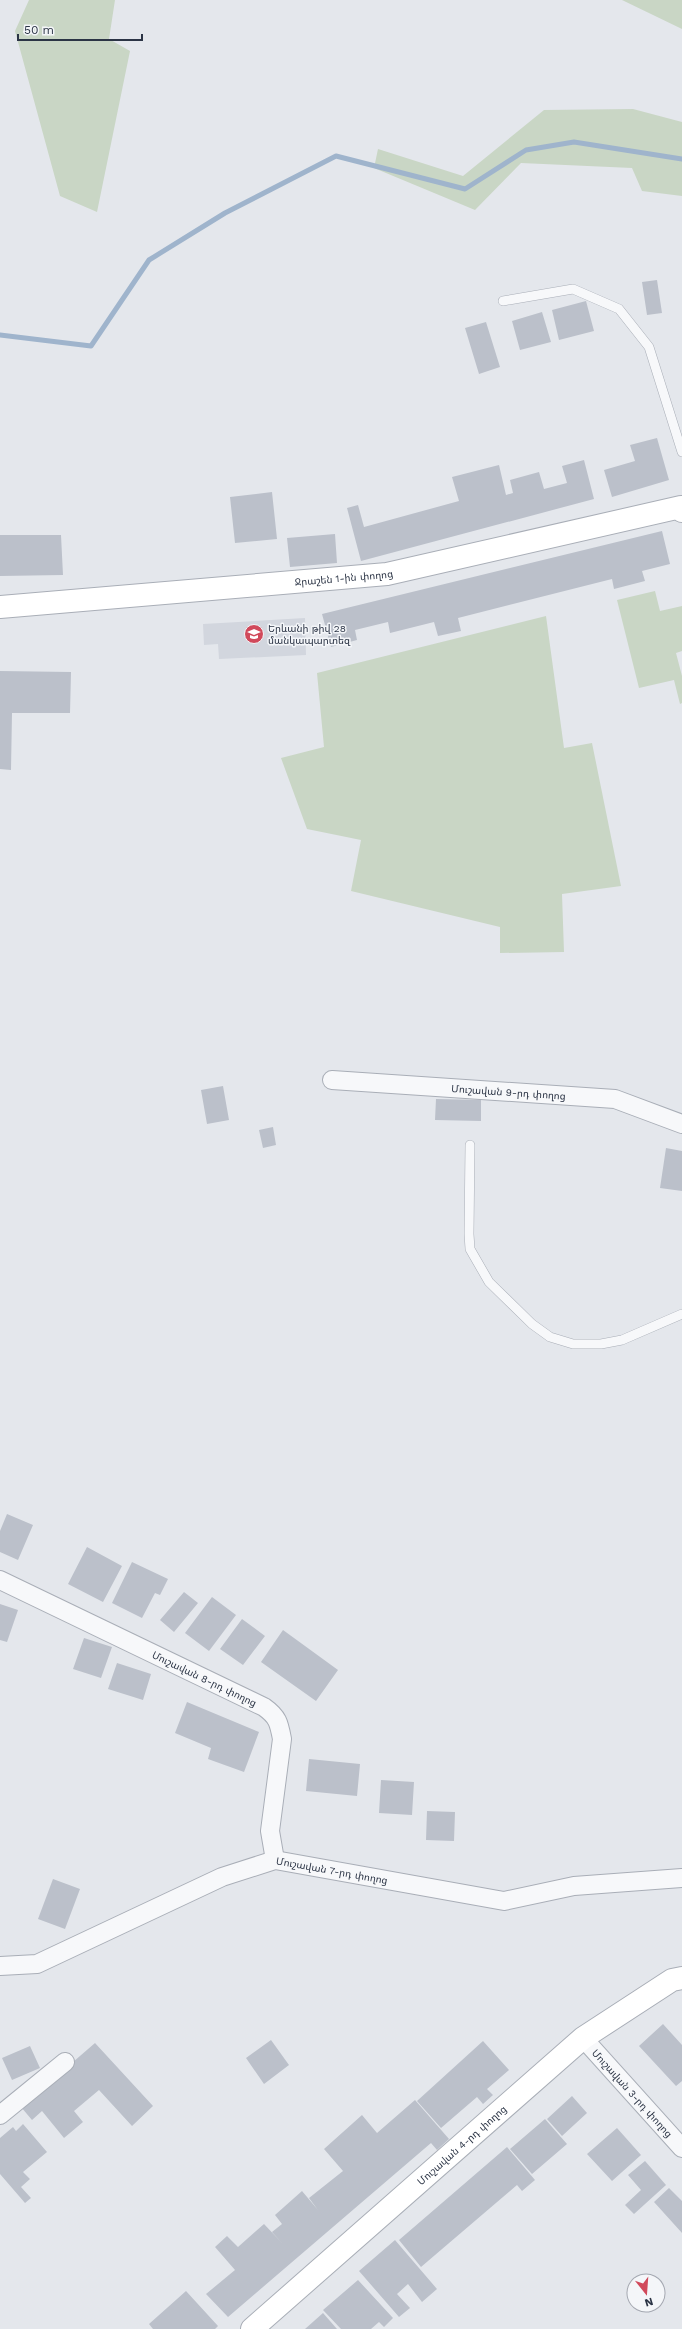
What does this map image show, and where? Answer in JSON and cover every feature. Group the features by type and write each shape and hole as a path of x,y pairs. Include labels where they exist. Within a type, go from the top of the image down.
{"street":[{"name":"Ջրաշեն 1-ին փողոց","path":"0,607 387,574 682,508"},
{"name":"Մուշավան 9-րդ փողոց","path":"332,1080 615,1100 682,1124"},
{"name":"Մուշավան 8-րդ փողոց","path":"0,1580 264,1707 275,1715 280,1725 282,1740 270,1831 276,1860"},
{"name":"Մուշավան 7-րդ փողոց","path":"0,1966 37,1964 222,1877 276,1860 504,1901 574,1886 682,1878"},
{"name":"Մուշավան 4-րդ փողոց","path":"252,2329 583,2038 672,1980 682,1978"},
{"name":"Մուշավան 3-րդ փողոց","path":"583,2038 682,2148"},
{"path":"0,2115 65,2062"}],"lane":[{"path":"504,302 573,289 619,309 649,347 682,452"},
{"path":"470,1145 470,1249 489,1282 532,1324 550,1337 573,1344 601,1344 622,1340 682,1314"}],"shaded area":[{"name":"Երևանի թիվ 28 մանկապարտեզ","path":"305,618 306,655 219,659 218,644 204,645 203,624"}],"green space":[{"path":"29,0 115,0 109,39 130,51 97,212 60,196 15,31"},
{"path":"622,0 682,0 682,29"},
{"path":"633,109 682,122 682,196 642,191 632,168 521,163 475,210 374,168 378,149 463,176 544,110"},
{"path":"655,591 660,611 682,606 682,651 676,653 682,676 682,703 680,704 674,680 639,688 617,600"},
{"path":"546,616 564,748 592,743 621,886 562,894 564,952 500,953 500,927 351,891 361,840 307,829 281,758 324,747 317,673"}],"building":[{"path":"657,280 662,313 647,315 642,282"},
{"path":"586,301 594,331 559,340 552,310"},
{"path":"542,312 551,342 520,350 512,321"},
{"path":"486,322 500,367 479,374 465,328"},
{"path":"657,438 669,480 612,497 604,470 635,461 630,445"},
{"path":"584,460 594,499 361,561 347,508 358,505 364,527 459,501 452,477 499,465 506,495 513,493 510,480 539,472 544,489 567,483 562,466"},
{"path":"272,492 277,539 235,543 230,497"},
{"path":"662,531 670,564 642,571 645,581 614,589 612,579 458,618 461,631 438,636 434,622 390,633 388,622 355,630 357,640 331,647 322,614"},
{"path":"335,534 337,563 290,567 287,538"},
{"path":"0,535 61,535 63,575 0,576"},
{"path":"0,671 71,672 70,713 12,713 11,770 0,769"},
{"path":"223,1086 229,1120 207,1124 201,1090"},
{"path":"436,1099 481,1100 481,1121 435,1120"},
{"path":"273,1127 276,1145 263,1148 259,1130"},
{"path":"666,1148 682,1151 682,1191 660,1188"},
{"path":"7,1514 33,1525 18,1560 0,1552 0,1531"},
{"path":"87,1547 122,1566 103,1602 68,1584"},
{"path":"132,1562 168,1579 160,1595 155,1593 142,1618 112,1603"},
{"path":"184,1592 198,1603 174,1632 160,1620"},
{"path":"212,1597 236,1615 209,1651 185,1633"},
{"path":"0,1604 18,1610 7,1642 0,1640"},
{"path":"242,1619 265,1636 243,1665 220,1649"},
{"path":"283,1630 338,1670 316,1701 261,1662"},
{"path":"84,1638 112,1647 101,1678 73,1669"},
{"path":"117,1663 151,1674 143,1700 108,1689"},
{"path":"187,1702 259,1732 244,1772 208,1759 211,1748 175,1733"},
{"path":"309,1759 360,1764 357,1796 306,1791"},
{"path":"381,1780 414,1782 412,1815 379,1813"},
{"path":"427,1811 455,1812 454,1841 426,1840"},
{"path":"53,1879 80,1889 65,1929 38,1919"},
{"path":"663,2024 682,2045 682,2081 676,2086 639,2046"},
{"path":"271,2040 289,2065 264,2084 246,2058"},
{"path":"483,2041 509,2070 487,2089 493,2095 483,2104 477,2097 441,2128 417,2101"},
{"path":"95,2043 153,2106 132,2126 99,2090 74,2111 83,2122 64,2138 42,2111 32,2120 21,2107"},
{"path":"30,2046 40,2068 12,2080 2,2058"},
{"path":"572,2096 587,2113 562,2136 547,2119"},
{"path":"415,2100 449,2139 437,2150 431,2143 228,2317 206,2294 235,2270 215,2247 227,2236 238,2247 264,2224 282,2243 272,2232 282,2224 275,2215 302,2191 318,2210 309,2198 343,2171 324,2149 362,2115 377,2133"},
{"path":"545,2119 567,2144 532,2174 510,2149"},
{"path":"23,2124 47,2152 23,2172 30,2179 21,2187 31,2198 25,2203 0,2174 0,2138 13,2127 16,2131"},
{"path":"617,2128 641,2155 612,2181 587,2154"},
{"path":"507,2147 535,2180 522,2191 517,2185 421,2267 399,2240"},
{"path":"645,2161 666,2185 634,2214 625,2205 641,2190 628,2175"},
{"path":"669,2188 682,2201 682,2233 654,2202"},
{"path":"395,2240 437,2289 422,2302 408,2284 397,2294 410,2308 399,2317 359,2271"},
{"path":"358,2280 393,2318 384,2327 379,2322 371,2329 341,2329 323,2310"},
{"path":"186,2291 218,2326 215,2329 153,2329 149,2324"},
{"path":"323,2313 337,2329 305,2329"}],"waterway":[{"path":"0,335 91,346 149,260 225,213 336,156 465,189 526,150 574,142 682,159"}],"place":[{"name":"Երևանի թիվ 28 մանկապարտեզ","path":"254,634"}]}
